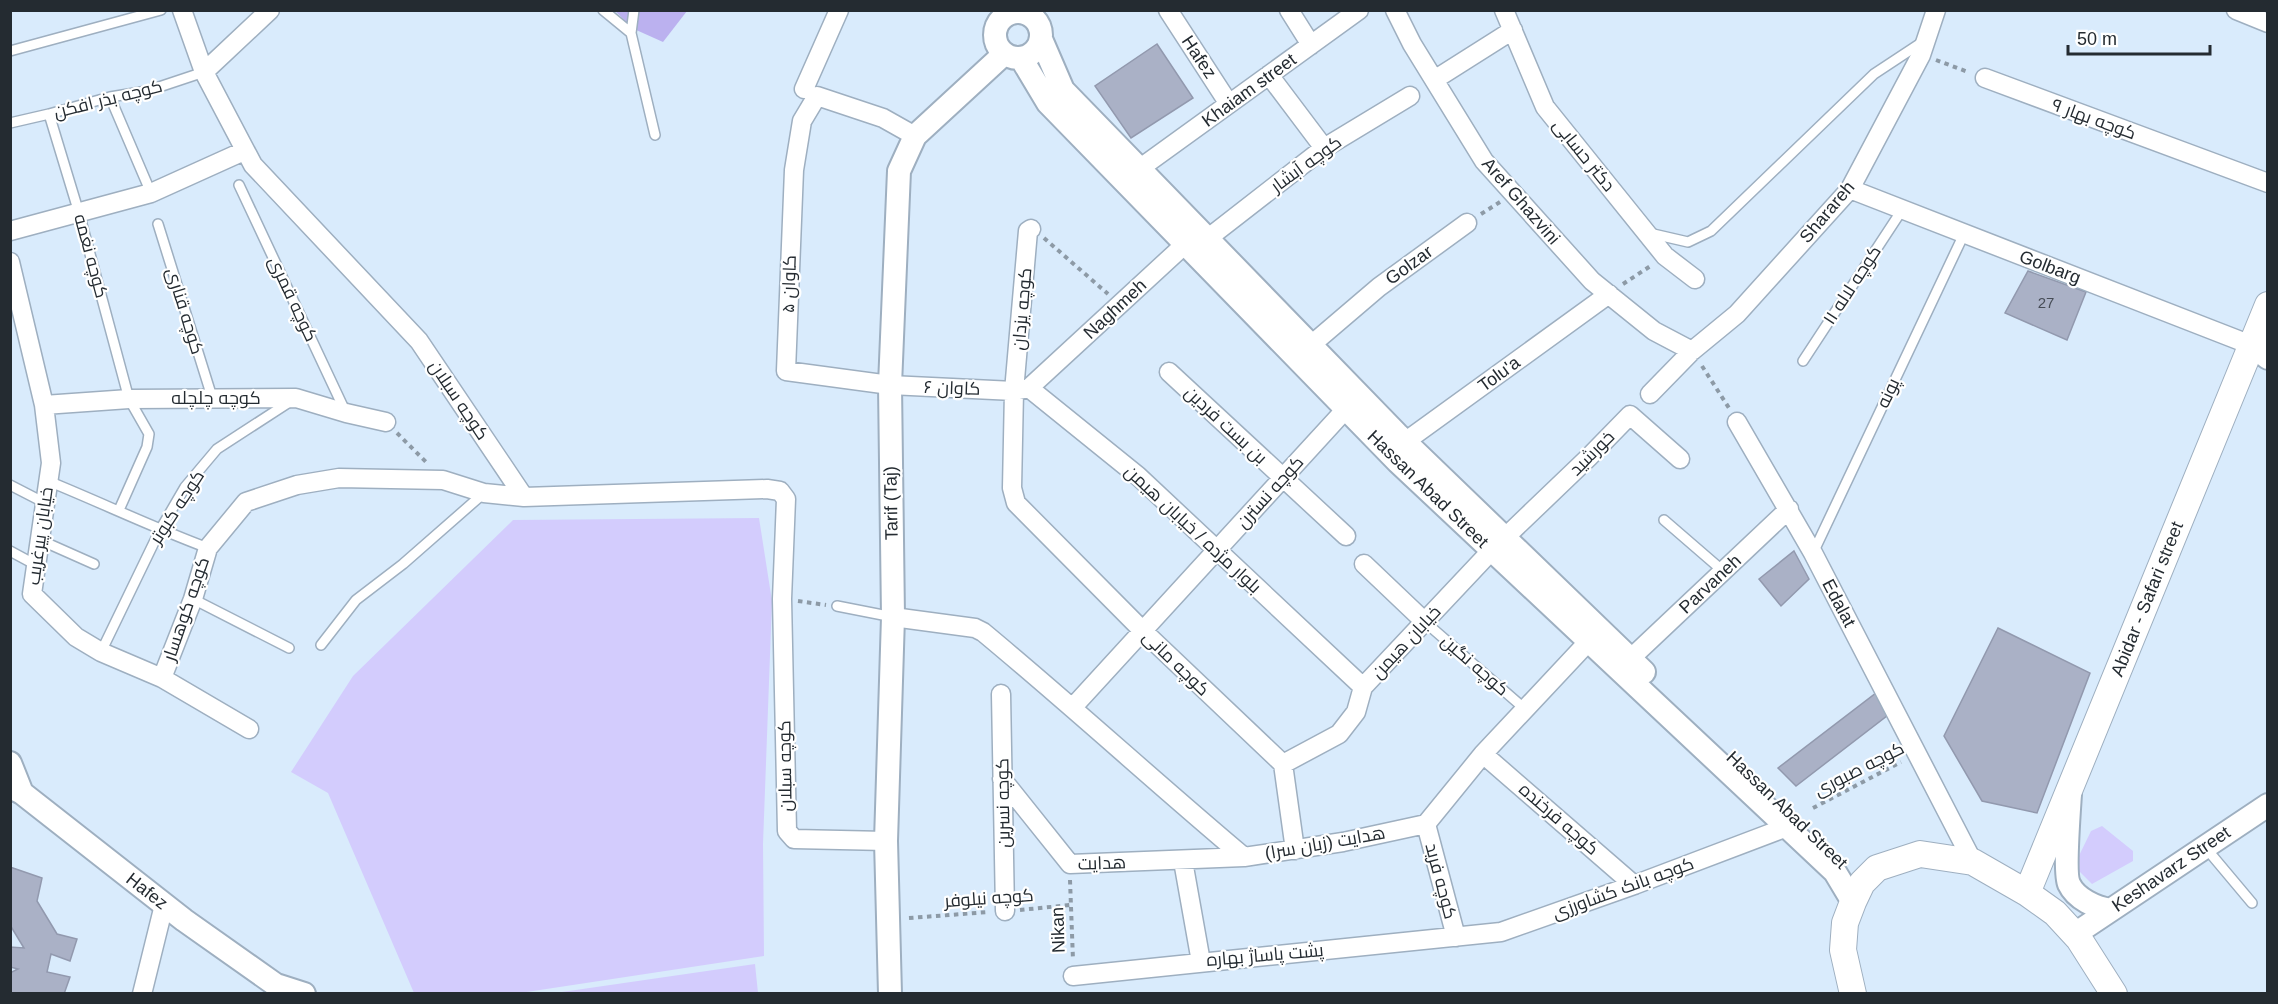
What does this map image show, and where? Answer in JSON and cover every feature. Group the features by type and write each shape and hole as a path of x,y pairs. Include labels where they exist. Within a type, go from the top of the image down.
{"main road":[{"name":"Abidar - Safari street","path":"2027,892 2070,787 2259,352 2268,304"},
{"path":"1853,993 1843,951 1845,923 1858,893 1877,868 1920,854 1973,862 2027,892 2055,913 2075,934 2098,965 2114,993"}],"street":[{"name":"کوچه سبلان","path":"182,10 204,72 253,165 419,341 524,497 767,489 780,491 786,499 782,599 787,831 795,839 886,841"},
{"path":"204,72 270,10"},
{"path":"838,10 810,92 883,118 915,136"},
{"name":"Hafez","path":"1168,10 1229,104"},
{"path":"1289,10 1311,45"},
{"name":"Khaiam street","path":"1139,169 1359,10"},
{"name":"Aref Ghazvini","path":"1395,10 1412,44 1484,161 1592,281 1654,331 1692,351"},
{"name":"Sharareh","path":"1650,394 1692,351 1737,314 1850,189 1924,47 1936,10"},
{"path":"2236,10 2268,23"},
{"path":"1022,12 1030,14 1041,31 1041,39 1034,52 1012,56 998,48 995,32 1002,14 1022,12"},
{"path":"1434,80 1507,16"},
{"name":"دکتر حسابی","path":"1507,16 1545,107 1665,256 1695,279"},
{"name":"Hassan Abad Street","path":"1041,39 1063,90 1139,169 1345,410 1397,447"},
{"name":"Hassan Abad Street","path":"1012,56 1048,103 1311,345 1397,447 1593,634 1787,827 1858,893"},
{"name":"Tarif (Taj)","path":"890,993 886,841 893,617 890,386 899,171 915,136 1012,56"},
{"path":"1269,75 1324,148"},
{"name":"کوچه بهار ۹","path":"1985,78 2268,183"},
{"name":"کاوان ۵","path":"810,92 802,121 794,170 786,371 890,386"},
{"name":"کوچه آبشار","path":"1197,238 1324,148 1410,96"},
{"path":"10,231 151,193 244,151"},
{"name":"Golbarg","path":"1850,189 2259,352"},
{"name":"Golzar","path":"1311,345 1379,287 1467,223"},
{"name":"کوچه یزدان","path":"1014,495 1022,389 1028,231 1031,229"},
{"name":"Naghmeh","path":"1022,389 1197,238"},
{"name":"خیابان پیرغریب","path":"10,262 44,405 51,463 32,594 76,637 101,652 162,678 249,729"},
{"name":"Tolu'a","path":"1397,447 1609,294"},
{"name":"بن بست فردین","path":"1169,372 1346,536"},
{"name":"کاوان ۶","path":"890,386 1022,389"},
{"name":"بلوار مژده / خیابان هیمن","path":"1022,389 1138,476 1363,687"},
{"name":"کوچه چلچله","path":"44,405 129,399 296,398 386,422"},
{"name":"کوچه نسترن","path":"1073,707 1345,410"},
{"name":"خورشید","path":"1498,544 1630,415 1680,459"},
{"name":"Edalat","path":"1737,422 1813,553 1973,862"},
{"name":"کوچه کوهسار","path":"162,678 193,599 208,548 246,502 297,485 339,478 443,480"},
{"path":"443,480 484,493 524,497"},
{"name":"کوچه مانی","path":"1014,495 1016,503 1143,631 1282,764"},
{"name":"Parvaneh","path":"1630,659 1789,509"},
{"name":"خیابان هیمن","path":"1282,764 1339,734 1356,712 1363,687 1498,544"},
{"path":"1364,564 1425,622"},
{"name":"هدایت (زبان سرا)","path":"893,617 975,628 983,632 1073,707 1146,774 1244,857 1295,850 1426,824"},
{"path":"1426,824 1483,754 1593,634"},
{"name":"Hassan Abad Street","path":"1593,634 1630,659 1858,893"},
{"name":"کوچه نسرین","path":"1001,694 1005,911"},
{"name":"کوچه فرخنده","path":"1483,754 1634,885"},
{"path":"10,763 16,790"},
{"path":"1282,764 1295,850"},
{"name":"هدایت","path":"1002,779 1070,864 1244,857"},
{"path":"2070,787 2066,870 2069,884 2078,894 2098,908 2111,910"},
{"name":"Hafez","path":"16,790 164,905 278,989 304,993"},
{"name":"Keshavarz Street","path":"2075,934 2268,805"},
{"name":"کوچه فرید","path":"1426,824 1456,937"},
{"name":"کوچه بانک کشاورزی","path":"1456,937 1501,932 1787,827"},
{"path":"1183,861 1201,962"},
{"path":"142,993 164,905"},
{"name":"پشت پاساژ بهاره","path":"1073,976 1456,937"}],"lane":[{"path":"10,51 161,10"},
{"path":"603,10 631,33"},
{"path":"634,10 631,33 655,135"},
{"path":"1647,233 1688,242 1711,231 1874,74 1924,47"},
{"name":"کوچه بذر افکن","path":"10,123 110,97 147,91 204,72"},
{"path":"110,97 151,193"},
{"name":"کوچه نغمه","path":"49,114 79,213 129,399 149,434 147,447 119,510"},
{"name":"کوچه قمری","path":"239,185 346,413"},
{"name":"کوچه لاله ۱۱","path":"1803,361 1902,210"},
{"name":"کوچه قناری","path":"158,224 212,398"},
{"name":"پونه","path":"1813,553 1964,234"},
{"name":"کوچه کبوتر","path":"101,652 159,530 185,487 217,449 296,398"},
{"path":"48,481 119,510 159,530 208,548"},
{"path":"10,485 45,503"},
{"path":"321,645 356,600 403,564 484,493"},
{"path":"1664,520 1723,571"},
{"path":"40,540 94,564"},
{"path":"10,551 36,565"},
{"path":"193,599 289,648"},
{"path":"837,606 893,617"},
{"name":"کوچه نگین","path":"1425,622 1525,709"},
{"path":"2205,847 2252,903"}],"path":[{"path":"1924,47 1985,78"},
{"path":"1467,223 1513,194"},
{"path":"1031,229 1035,230 1120,305"},
{"path":"1609,294 1665,256"},
{"path":"1692,351 1737,422"},
{"path":"386,422 443,480"},
{"path":"782,599 837,606"},
{"name":"کوچه صبوری","path":"1813,808 1918,754"},
{"name":"Nikan","path":"1070,864 1073,976"},
{"name":"کوچه نیلوفر","path":"909,918 1070,905"}],"shaded area":[{"path":"615,11 687,11 663,42 634,29"},
{"path":"759,518 772,601 763,844 764,956 520,993 414,993 328,793 291,772 353,676 513,520"},
{"path":"2102,826 2133,851 2133,861 2092,884 2074,866 2091,831"},
{"path":"755,964 758,993 555,993"}],"building":[{"path":"1157,44 1193,98 1131,138 1095,86"},
{"path":"2028,271 2086,292 2067,340 2005,313"},
{"path":"1794,551 1809,579 1781,606 1759,579"},
{"path":"1998,628 2090,673 2037,813 1982,801 1944,736"},
{"path":"1880,690 1892,712 1796,786 1778,768"},
{"path":"10,867 42,878 37,901 57,934 77,939 70,961 51,954 47,972 70,977 64,994 10,994 10,973 18,969 10,967 10,947 24,948 10,925"}]}
